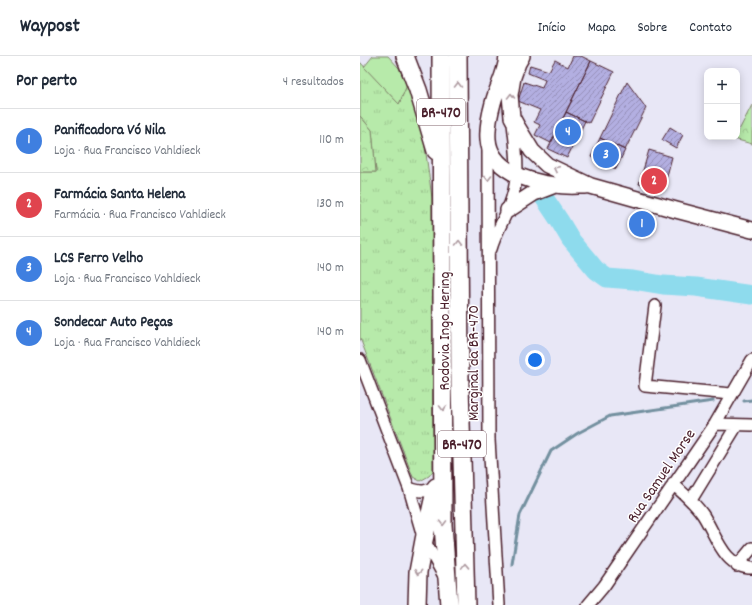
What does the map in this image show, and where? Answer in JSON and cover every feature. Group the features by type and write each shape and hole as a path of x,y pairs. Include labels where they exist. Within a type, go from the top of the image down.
{"highway":[{"path":"405,56 418,90 442,168"},
{"name":"Rodovia Ingo Hering","path":"441,56 442,168 440,478 449,605"},
{"name":"Rodovia Ingo Hering","path":"458,56 460,384 466,605"},
{"path":"417,605 418,572 424,540 440,478"}],"main road":[{"path":"506,56 506,63 493,102 488,127 488,140 491,152 499,163 508,171 518,175 555,185 591,186"},
{"path":"522,56 513,77 510,95 512,117 532,151 547,165 591,186 752,230"},
{"path":"508,210 534,193 555,185"}],"street":[{"name":"Marginal da BR-470","path":"488,264 492,244 500,224 508,210 518,175 512,117"},
{"name":"Marginal da BR-470","path":"488,140 489,440 499,605"},
{"path":"655,306 645,386 731,394"},
{"path":"360,360 409,488 424,540 447,582"},
{"name":"Rua Samuel Morse","path":"588,605 604,586 715,424 752,360"},
{"path":"715,424 752,425"},
{"path":"691,500 737,425"},
{"path":"409,488 420,492 426,491 440,478"},
{"path":"673,484 691,500 703,515 716,540 729,559 737,566 752,568"},
{"path":"737,566 752,548"}],"green space":[{"path":"373,56 388,56 399,68 407,85 399,104 364,67"},
{"path":"360,62 399,104 407,85 413,93 424,139 432,198 433,471 429,476 420,481 413,477 360,338 360,172 376,172 372,130 360,116"},
{"path":"752,105 752,144 738,140 740,140 740,128"},
{"path":"360,116 372,130 376,172 360,172"}],"building":[{"path":"573,56 581,56 591,61 551,143 535,135 540,125 534,122 540,110 518,101 524,82 542,88 545,80 528,73 530,65 549,71 555,60 568,67"},
{"path":"591,61 614,72 589,123 566,112"},
{"path":"627,82 646,108 625,150 600,138"},
{"path":"566,112 585,121 567,158 548,149"},
{"path":"670,127 683,135 676,148 662,140"},
{"path":"600,138 625,150 616,169 591,157"},
{"path":"649,150 672,157 663,191 639,184"}],"waterway":[{"path":"543,196 571,240 596,270 607,278 633,280 663,285 696,287 752,295"},
{"path":"744,401 752,400"},
{"path":"512,564 520,515 551,451 578,433 610,416 713,401"}],"place":[{"name":"Sondecar Auto Peças","path":"568,132"},
{"name":"LCS Ferro Velho","path":"606,155"},
{"name":"Farmácia Santa Helena","path":"654,181"},
{"name":"Panificadora Vó Nila","path":"642,224"}]}
